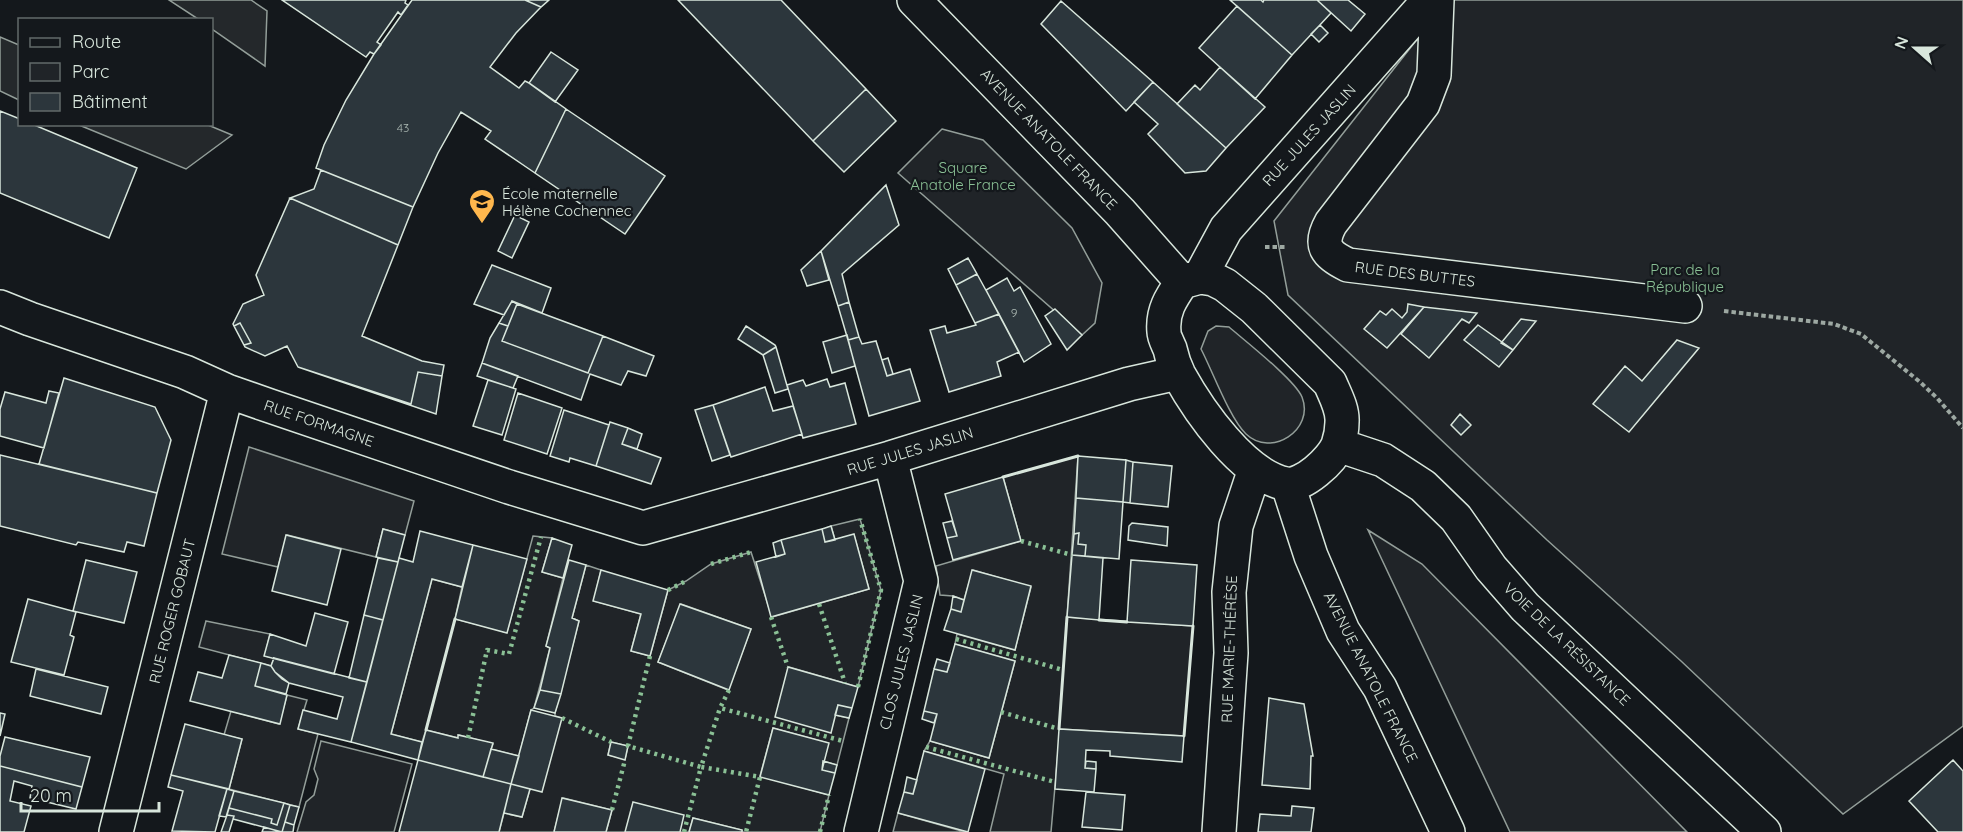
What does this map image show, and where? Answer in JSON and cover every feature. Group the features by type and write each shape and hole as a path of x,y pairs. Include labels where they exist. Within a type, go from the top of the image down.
{"street":[{"name":"AVENUE ANATOLE FRANCE","path":"914,0 1120,212 1191,279"},
{"name":"RUE JULES JASLIN","path":"1288,485 1269,478 1255,469 1214,429 1178,373 1164,332 1167,303 1191,279 1226,230 1429,0"},
{"name":"RUE DES BUTTES","path":"1437,0 1434,75 1423,104 1331,223 1326,232 1325,246 1332,258 1348,266 1685,306"},
{"path":"1191,279 1213,279 1225,285 1254,308 1330,383 1338,399 1342,420 1338,445 1324,465 1307,478 1288,485"},
{"name":"RUE FORMAGNE","path":"0,307 185,372 227,391 509,487 643,528"},
{"name":"RUE JULES JASLIN","path":"643,528 890,458 1130,384 1178,373"},
{"name":"RUE ROGER GOBAUT","path":"116,832 227,391"},
{"name":"VOIE DE LA RÉSISTANCE","path":"1338,445 1383,460 1423,486 1456,518 1491,568 1525,607 1764,832"},
{"name":"CLOS JULES JASLIN","path":"861,832 921,581 890,458"},
{"name":"RUE MARIE-THÉRÈSE","path":"1219,832 1231,653 1229,592 1236,526 1255,469"},
{"name":"AVENUE ANATOLE FRANCE","path":"1288,485 1311,556 1343,631 1380,688 1448,832"}],"path":[{"path":"1685,306 1834,324 1861,334 1920,382 1963,428"}],"green space":[{"name":"Parc de la République","path":"1448,0 1963,0 1963,726 1843,814 1681,661 1547,540 1288,295 1274,221"},
{"name":"Square Anatole France","path":"942,129 983,140 1072,228 1102,283 1095,323 1082,335 898,173"},
{"path":"1216,326 1229,327 1257,350 1290,381 1302,397 1304,409 1302,420 1297,430 1288,437 1278,442 1256,441 1240,427 1201,349 1208,331"},
{"path":"249,447 414,501 405,535 383,529 376,557 287,535 278,567 222,554"},
{"path":"1078,456 1067,617 1193,626 1184,736 1060,729 1051,832 990,832 1004,774 924,751 930,741 989,758 1015,661 955,644 957,634 1015,650 1031,587 973,570 964,600 940,595 936,566 1021,541 1003,477"},
{"path":"860,519 881,590 858,687 789,667 835,715 849,718 837,765 823,761 828,743 773,728 760,776 829,795 820,832 742,832 742,830 693,818 689,832 606,832 612,810 563,798 554,832 499,832 504,813 522,817 530,789 562,718 555,716 555,713 579,621 572,618 586,565 601,570 594,601 641,614 631,651 650,656 668,590 711,564 751,552 772,617 869,589 854,535 835,540 831,526","holes":["681,604 751,629 728,690 658,662","611,742 628,746 625,759 608,755"]},
{"path":"1368,530 1422,564 1687,832 1510,832"},
{"path":"533,536 552,538 542,572 563,578 546,646 550,648 519,756 491,749 493,744 459,735 458,738 426,730 422,742 391,734 432,579 462,587 455,619 507,632"},
{"path":"206,621 270,634 265,656 274,658 271,666 199,647"},
{"path":"287,695 307,700 298,729 318,734 299,807 229,789 242,739 224,735 231,711 279,724"},
{"path":"321,741 412,764 394,832 297,832 306,802 314,795 318,779 314,769"},
{"path":"898,813 965,832 893,832"}],"shaded area":[{"path":"169,0 251,0 267,11 265,66 213,30 213,18 196,18"},
{"path":"0,37 18,45 18,100 0,91"},
{"path":"81,126 210,126 232,135 186,169"}],"building":[{"path":"282,0 406,0 405,3 408,5 401,15 398,12 377,42 381,45 374,54 370,52 366,57"},
{"path":"412,0 525,0 541,7 516,33 490,67 519,88 525,81 529,83 566,109 535,173 485,139 491,131 461,112 438,153 413,207 316,168 324,145 346,100 374,54"},
{"path":"525,0 549,0 541,7"},
{"path":"678,0 781,0 866,89 813,141"},
{"path":"1230,0 1261,0 1263,2 1264,0 1317,0 1331,13 1292,55"},
{"path":"1317,0 1348,0 1365,14 1351,31"},
{"path":"1061,1 1153,82 1126,111 1041,24"},
{"path":"1237,6 1292,55 1255,99 1199,48"},
{"path":"1320,25 1328,33 1319,42 1311,34"},
{"path":"551,52 578,70 555,102 529,83"},
{"path":"1220,67 1265,107 1226,148 1177,104 1195,85 1200,90"},
{"path":"1153,82 1226,148 1206,171 1185,173 1148,134 1158,124 1134,102"},
{"path":"866,89 896,121 844,172 813,141"},
{"path":"566,109 665,176 625,234 535,173"},
{"path":"0,111 18,118 18,126 37,126 137,168 109,238 0,193"},
{"path":"321,170 413,207 398,245 290,198 314,189"},
{"path":"886,185 899,225 842,274 849,302 838,306 821,251"},
{"path":"290,198 398,245 362,336 422,361 444,365 442,376 418,372 411,404 298,367 287,346 265,356 245,347 244,345 251,343 240,323 234,326 233,324 243,304 264,295 256,275"},
{"path":"515,215 529,222 512,258 498,251"},
{"path":"821,251 829,280 807,286 801,270"},
{"path":"968,258 977,274 956,285 948,269"},
{"path":"492,265 551,288 542,313 512,301 504,315 474,304"},
{"path":"977,274 999,314 975,323 956,285"},
{"path":"1007,278 1014,291 1020,287 1051,344 1024,362 986,290"},
{"path":"512,301 517,304 508,326 499,323"},
{"path":"849,302 859,337 848,340 838,306"},
{"path":"517,304 603,336 588,373 502,341"},
{"path":"1408,304 1424,307 1387,348 1364,329 1380,311 1386,315 1392,309 1402,318 1407,312"},
{"path":"1424,307 1477,313 1469,323 1462,319 1429,358 1401,334"},
{"path":"1055,309 1082,335 1067,350 1045,316"},
{"path":"999,314 1019,352 997,362 1001,376 949,392 930,330 945,326 947,333 976,325 975,323"},
{"path":"1521,319 1536,321 1513,350 1501,343"},
{"path":"240,323 251,343 244,345 234,326"},
{"path":"499,323 508,326 502,341 588,373 603,336 654,356 646,376 628,371 621,385 590,374 581,400 482,363 490,338"},
{"path":"1478,325 1513,350 1499,367 1464,340"},
{"path":"746,326 776,347 763,355 738,339"},
{"path":"847,335 855,366 832,373 823,342"},
{"path":"859,337 862,344 876,341 887,376 910,369 920,401 869,416 848,340"},
{"path":"1677,340 1699,348 1629,432 1593,404 1625,366 1642,381"},
{"path":"776,347 788,389 775,393 763,355"},
{"path":"888,358 893,374 887,376 882,360"},
{"path":"482,363 518,376 513,388 477,376"},
{"path":"298,367 411,404 418,372 442,376 436,414"},
{"path":"64,378 155,407 171,440 157,493 39,464"},
{"path":"827,379 830,387 845,383 856,424 803,438 787,385 803,380 806,386"},
{"path":"488,380 516,389 502,435 473,426"},
{"path":"765,387 773,411 793,406 802,434 731,457 713,405"},
{"path":"49,391 59,393 44,448 0,436 0,409 5,392 46,403"},
{"path":"518,393 562,408 547,454 504,440"},
{"path":"713,405 730,455 712,461 695,410"},
{"path":"564,410 609,425 596,466 570,458 569,462 550,456"},
{"path":"1460,414 1471,425 1461,435 1451,425"},
{"path":"610,422 628,428 622,444 661,458 651,484 596,466"},
{"path":"628,428 642,434 637,449 622,444"},
{"path":"0,455 157,493 144,546 127,542 124,552 78,542 76,545 0,526"},
{"path":"1078,456 1126,460 1123,502 1076,498"},
{"path":"1126,460 1133,462 1130,503 1123,502"},
{"path":"1133,462 1172,466 1168,507 1130,503"},
{"path":"1003,477 1021,541 953,560 947,538 957,536 945,494"},
{"path":"1076,498 1123,502 1119,559 1085,556 1086,545 1078,544 1079,533 1074,534"},
{"path":"952,521 957,536 947,538 943,523"},
{"path":"1132,523 1168,527 1167,546 1128,540 1129,526"},
{"path":"831,526 835,540 825,542 822,529"},
{"path":"383,529 405,535 398,562 376,557"},
{"path":"822,529 825,542 854,534 869,589 771,617 756,562 785,554 781,540"},
{"path":"420,531 473,545 462,587 432,579 391,734 422,742 418,760 351,742 399,558 413,562"},
{"path":"1079,533 1078,544 1086,545 1085,556 1072,555 1074,534"},
{"path":"286,535 341,549 327,605 272,591"},
{"path":"552,538 572,545 563,578 542,572"},
{"path":"781,540 785,554 776,557 773,543"},
{"path":"473,545 527,559 507,633 455,619"},
{"path":"1072,555 1103,558 1099,620 1067,617"},
{"path":"378,558 398,562 383,620 364,615"},
{"path":"86,560 137,572 124,623 73,611"},
{"path":"569,560 586,565 572,618 579,621 561,694 540,690 550,648 546,646"},
{"path":"1131,560 1197,565 1193,626 1127,622"},
{"path":"601,570 668,590 650,656 631,651 641,614 593,601"},
{"path":"972,570 1031,586 1015,650 944,630 951,609 961,612"},
{"path":"953,596 964,600 961,612 951,609"},
{"path":"28,599 76,612 70,635 74,637 64,675 11,662"},
{"path":"680,604 751,629 729,690 658,662"},
{"path":"315,613 348,622 334,674 264,656 270,634 306,646"},
{"path":"364,615 383,620 367,682 349,678"},
{"path":"955,644 1015,661 989,758 930,741 937,714 924,711 934,669 947,672"},
{"path":"229,655 261,663 255,686 287,695 280,724 190,701 198,672 222,678"},
{"path":"274,658 367,682 351,742 298,729 303,710 337,719 343,697 289,683 282,679 271,666"},
{"path":"937,659 950,663 947,672 934,669"},
{"path":"261,663 271,666 289,683 286,694 255,686"},
{"path":"788,667 858,687 852,708 838,705 831,733 775,717"},
{"path":"36,669 108,687 101,714 30,696"},
{"path":"540,690 561,694 555,713 534,708"},
{"path":"1269,698 1304,704 1313,756 1311,756 1310,789 1262,785"},
{"path":"838,705 852,708 849,718 835,715"},
{"path":"531,710 562,718 542,792 511,784"},
{"path":"924,711 937,714 934,723 922,719"},
{"path":"0,713 5,714 0,736"},
{"path":"185,724 242,739 229,789 171,775"},
{"path":"773,728 829,743 822,770 835,773 829,795 760,777"},
{"path":"1059,729 1184,736 1182,762 1110,756 1110,751 1086,750 1085,768 1096,769 1094,792 1055,789"},
{"path":"426,730 493,743 483,777 418,760"},
{"path":"5,737 90,757 82,787 0,766"},
{"path":"611,742 628,746 625,760 608,755"},
{"path":"491,749 519,756 511,784 483,777"},
{"path":"924,751 985,769 968,832 898,813 904,792 913,794"},
{"path":"418,760 511,784 499,832 399,832"},
{"path":"1953,760 1963,771 1963,832 1938,832 1909,801"},
{"path":"823,761 837,765 835,773 822,770"},
{"path":"1086,761 1096,762 1096,769 1085,768"},
{"path":"0,766 82,787 76,809 30,798 32,786 14,781 10,801 31,806 24,832 0,832"},
{"path":"171,775 227,789 215,832 172,831 183,791 168,787"},
{"path":"907,777 917,780 913,794 904,792"},
{"path":"511,784 530,789 522,817 504,813"},
{"path":"227,789 234,791 226,817 219,816"},
{"path":"234,791 284,803 277,825 271,823 272,819 229,808"},
{"path":"1086,792 1125,795 1122,830 1082,827"},
{"path":"562,798 612,810 606,832 554,832"},
{"path":"633,802 684,815 680,832 625,832"},
{"path":"284,803 290,805 282,832 233,819 234,816 227,815 229,808 272,819 271,823 277,825"},
{"path":"290,805 299,807 294,825 285,822"},
{"path":"1292,806 1314,808 1311,832 1258,832 1260,814 1291,816"},
{"path":"227,815 234,816 229,832 221,832"},
{"path":"693,818 742,830 742,832 689,832"},
{"path":"285,822 294,825 293,832 282,832"},
{"path":"264,827 281,832 262,832"}],"hedge":[{"path":"858,687 881,590 860,519"},
{"path":"468,738 487,650 509,654 541,537"},
{"path":"1021,541 1072,555"},
{"path":"711,564 751,552"},
{"path":"668,590 686,581"},
{"path":"819,604 845,683"},
{"path":"771,617 788,667"},
{"path":"956,639 1063,670"},
{"path":"650,656 628,746 701,767 720,708"},
{"path":"729,690 720,708 843,741"},
{"path":"1001,712 1059,729"},
{"path":"562,718 611,742"},
{"path":"926,747 1055,782"},
{"path":"612,810 625,760"},
{"path":"684,832 701,767 760,777 746,832"},
{"path":"820,832 829,795"}],"wall":[{"path":"1003,477 1078,456"},
{"path":"1059,729 1067,617"},
{"path":"426,730 455,619"},
{"path":"1099,620 1127,622"},
{"path":"1184,736 1193,626"}],"place":[{"name":"École maternelle Hélène Cochennec","path":"482,225"}]}
